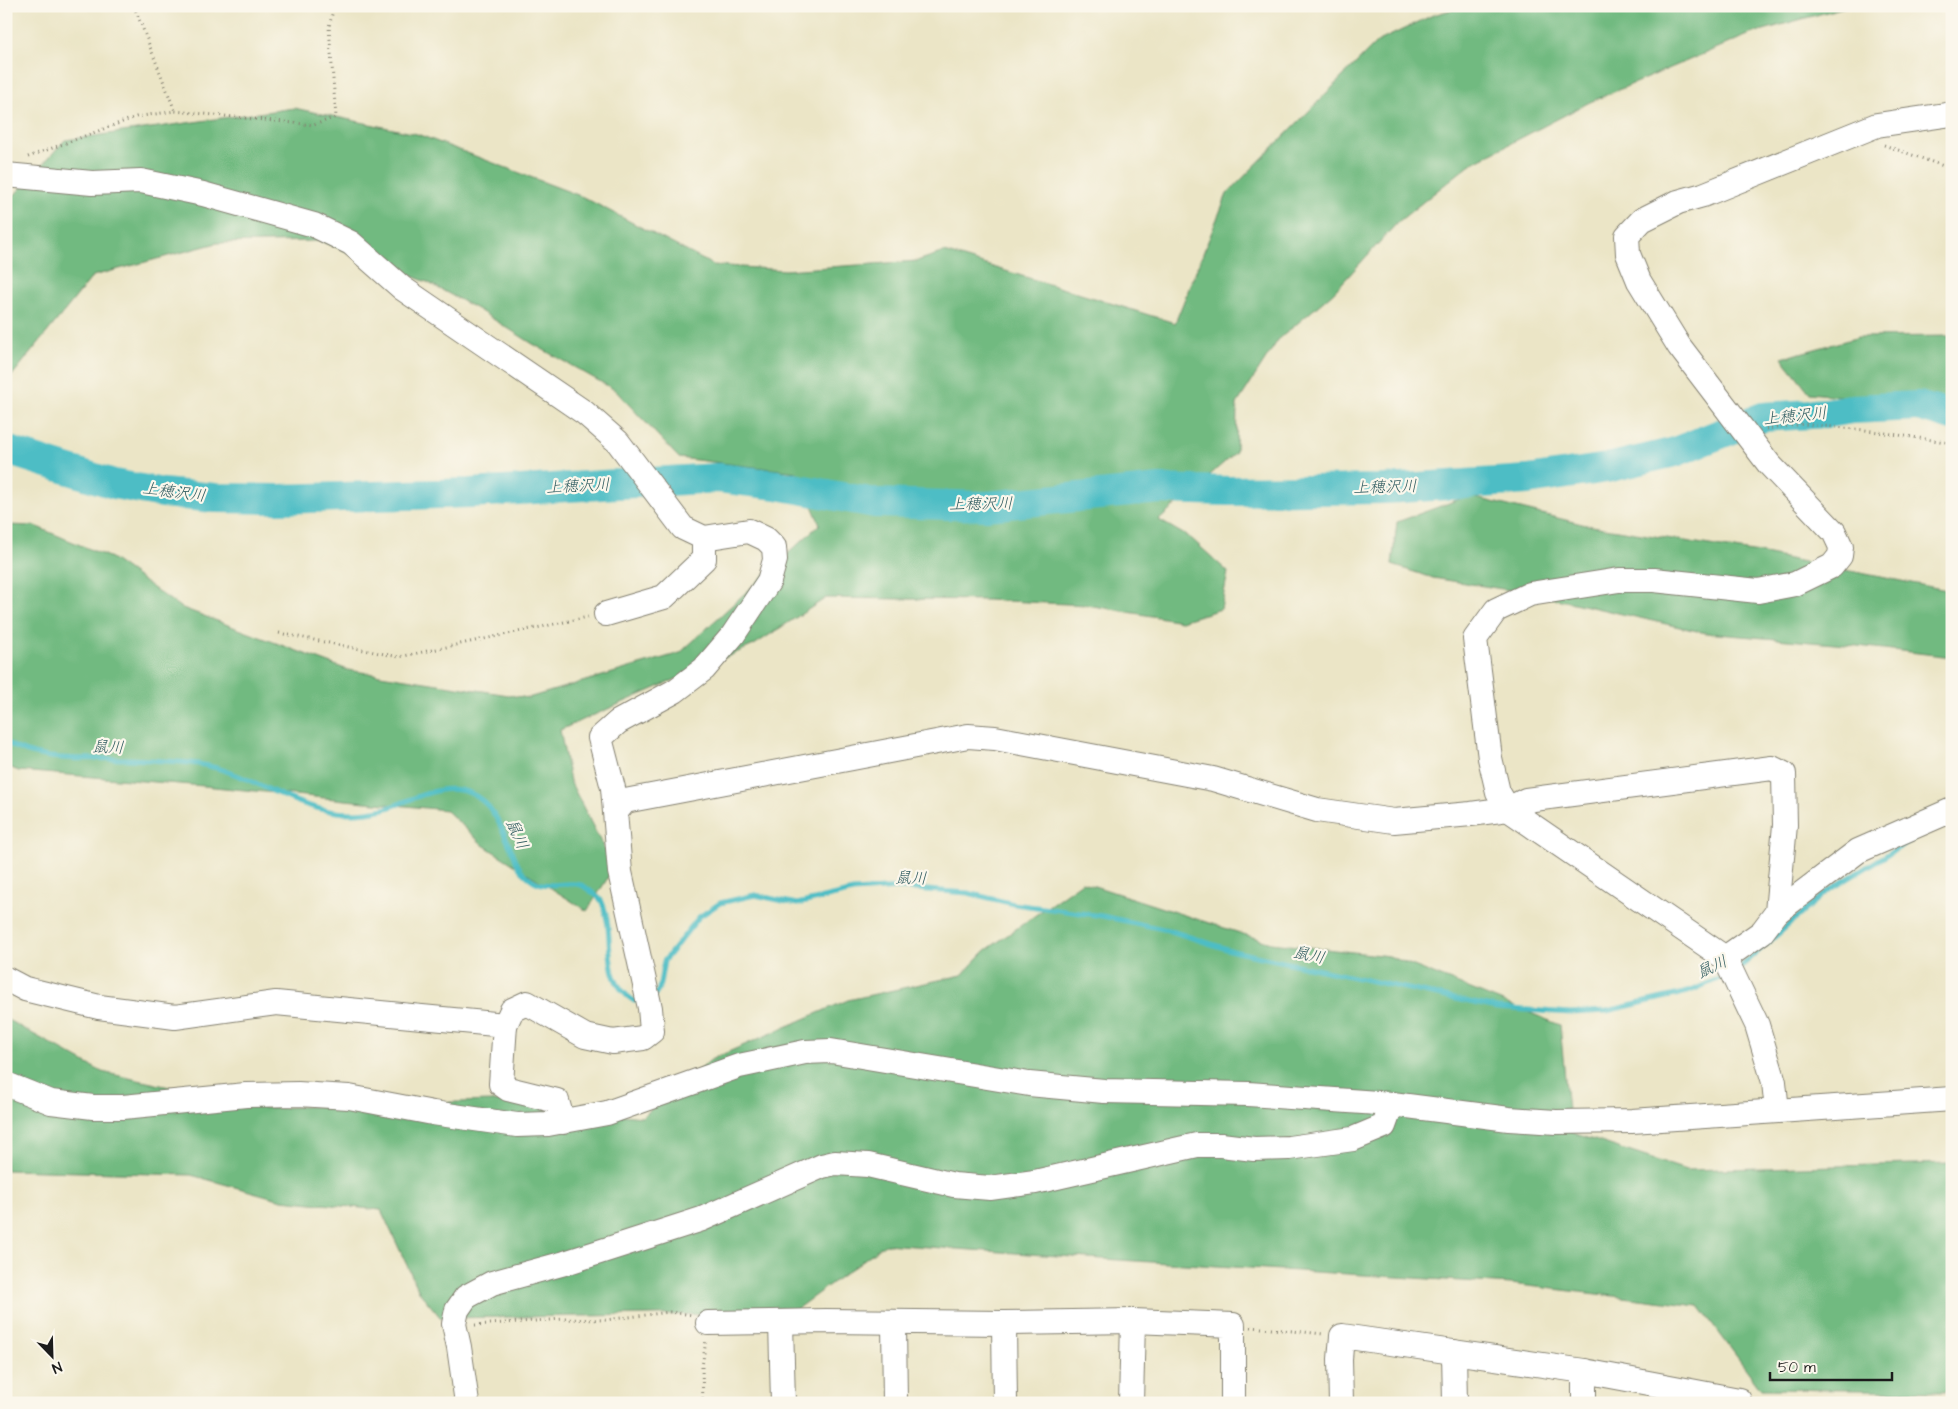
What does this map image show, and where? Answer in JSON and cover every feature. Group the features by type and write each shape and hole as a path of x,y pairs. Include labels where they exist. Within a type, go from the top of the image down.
{"street":[{"path":"1777,1111 1774,1082 1757,1025 1730,968 1508,808 1498,792 1490,758 1476,639 1496,610 1530,594 1619,580 1654,580 1758,591 1795,584 1832,566 1840,556 1841,547 1834,532 1769,464 1679,346 1639,281 1628,254 1627,236 1642,220 1678,202 1703,195 1853,134 1877,125 1952,114"},
{"path":"6,175 92,182 141,181 203,194 314,225 351,242 402,288 586,413 618,442 683,528 704,538 749,531 766,539 774,547 775,560 769,581 733,635 704,669 675,692 618,722 600,738 613,788 620,872 647,997 652,1031 643,1038 613,1042 584,1036 528,1003 512,1010 505,1025 500,1084 508,1089 557,1101 563,1122"},
{"path":"606,614 664,597 704,559 704,538"},
{"path":"616,812 625,801 968,736 995,738 1213,779 1317,810 1394,821 1471,814 1508,808 1526,800 1772,768 1784,774 1785,824 1777,912"},
{"path":"1730,968 1777,912 1858,851 1952,810"},
{"path":"6,979 26,989 99,1007 175,1017 276,1003 505,1025"},
{"path":"6,1084 51,1102 94,1107 123,1107 246,1095 298,1094 349,1097 433,1113 517,1125 548,1124 607,1112 739,1066 805,1052 831,1051 1029,1084 1104,1090 1248,1094 1392,1104 1509,1119 1556,1122 1632,1121 1952,1099"},
{"path":"467,1403 454,1324 458,1310 466,1297 492,1283 565,1263 702,1219 822,1166 835,1163 868,1165 954,1185 990,1188 1035,1182 1197,1145 1221,1145 1254,1149 1289,1148 1353,1139 1384,1126 1392,1104"},
{"path":"1131,1403 1133,1321"},
{"path":"708,1323 1133,1321 1233,1325 1233,1403"},
{"path":"781,1322 783,1403"},
{"path":"894,1322 895,1403"},
{"path":"1004,1323 1005,1403"},
{"path":"1341,1403 1340,1359 1342,1336 1584,1372 1738,1400 1738,1403"},
{"path":"1454,1352 1455,1403"},
{"path":"1584,1372 1584,1403"}],"path":[{"path":"134,6 175,111"},
{"path":"25,158 136,117 175,111 314,125 336,117 329,26 334,6"},
{"path":"1853,134 1952,169"},
{"path":"1748,436 1763,429 1804,424 1865,430 1952,443"},
{"path":"279,633 399,657 606,614"},
{"path":"454,1324 469,1326 564,1319 604,1320 670,1312 701,1316 708,1323 702,1367 703,1403"},
{"path":"1233,1325 1342,1336"}],"green space":[{"path":"1466,6 1848,6 1753,33 1590,102 1469,165 1398,222 1333,293 1278,340 1237,404 1236,452 1159,520 1192,539 1228,572 1221,609 1181,621 1087,605 987,600 826,598 754,645 560,730 570,781 614,868 587,911 483,845 446,810 204,786 19,771 6,766 6,525 35,526 111,558 180,607 348,670 528,698 680,653 820,524 797,472 679,458 615,390 427,282 320,241 217,243 93,276 6,383 6,204 65,140 294,108 417,134 583,197 713,265 785,270 917,261 944,252 1175,323 1227,194 1377,42 1433,15"},
{"path":"1952,336 1952,408 1810,393 1782,358 1859,337"},
{"path":"1468,496 1586,525 1759,553 1952,591 1952,657 1858,646 1706,633 1534,594 1433,578 1392,565 1397,522"},
{"path":"1082,882 1271,943 1389,956 1560,1025 1570,1132 1686,1170 1952,1163 1952,1391 1761,1389 1699,1306 1511,1284 885,1244 791,1313 441,1318 420,1293 381,1210 282,1200 191,1175 6,1170 6,1019 102,1072 264,1108 492,1101 642,1117 712,1059 848,1000 962,975 985,951"}],"waterway":[{"name":"上穂沢川","path":"6,450 114,484 163,493 215,498 279,499 470,493 718,478 777,485 875,503 987,506 1160,489 1229,491 1385,489 1528,480 1607,468 1675,452 1763,417 1827,413 1852,409 1918,406 1952,416"},
{"name":"鼠川","path":"6,742 19,749 49,757 172,761 218,768 293,800 332,812 357,813 380,810 448,789 470,793 479,798 492,811 502,828 518,866 530,878 537,883 547,885 581,885 600,899 606,915 610,956 616,981 623,992 634,1001 641,999"},
{"name":"鼠川","path":"1737,970 1826,892 1913,839"},
{"name":"鼠川","path":"656,994 659,989 664,961 699,917 720,903 755,895 797,904 853,891 900,888 968,893 1014,904 1102,916 1168,930 1233,951 1497,1008 1571,1013 1607,1011 1688,992 1725,976"}]}
